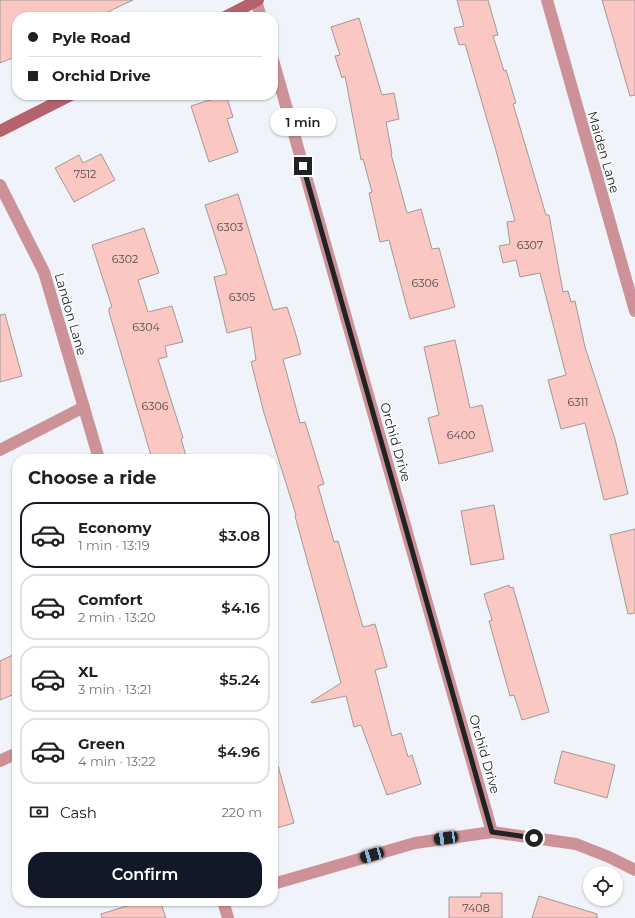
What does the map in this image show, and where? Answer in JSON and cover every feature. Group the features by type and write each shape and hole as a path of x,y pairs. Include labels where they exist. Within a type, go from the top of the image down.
{"street":[{"path":"234,12 257,0 260,12"},
{"name":"Maiden Lane","path":"547,0 635,311"},
{"name":"Orchid Drive","path":"278,78 492,832"},
{"path":"0,131 61,100"},
{"name":"Landon Lane","path":"0,185 44,272 98,454"},
{"path":"0,450 84,407"},
{"path":"0,761 12,755"},
{"path":"278,883 415,843 492,832 576,844 609,857 635,870"},
{"path":"224,906 228,918"}],"building":[{"path":"0,0 133,0 108,12 12,12 12,58 0,63"},
{"path":"457,0 488,0 498,35 493,36 504,71 506,70 516,103 513,104 546,215 549,215 563,292 568,291 571,302 575,301 585,347 615,439 628,494 604,500 585,423 561,429 548,380 566,375 540,273 520,277 516,260 503,263 499,246 510,244 507,222 515,221 465,44 459,45 454,28 464,26"},
{"path":"602,0 635,0 635,95 630,96"},
{"path":"359,18 382,95 394,93 399,119 386,122 391,154 407,213 421,209 432,249 439,248 455,307 410,319 389,240 380,242 369,193 372,192 363,159 361,160 345,76 342,78 335,56 340,55 331,27"},
{"path":"210,100 228,100 233,117 227,119 238,152 209,162 191,106"},
{"path":"101,154 115,180 74,202 55,168 79,155 83,163"},
{"path":"238,194 273,310 287,307 301,354 283,359 300,423 305,422 324,484 318,486 334,542 338,541 363,627 375,624 387,667 375,670 392,736 401,733 408,757 412,755 421,784 387,795 361,725 354,727 346,696 311,702 341,683 295,516 296,515 264,413 251,362 256,360 251,327 227,333 214,277 227,274 205,205"},
{"path":"144,228 159,273 138,280 148,312 172,306 183,342 165,346 167,357 158,359 183,438 181,439 186,454 151,454 109,312 109,308 112,307 92,245"},
{"path":"5,314 22,376 0,382 0,315"},
{"path":"455,340 470,408 482,405 493,451 439,464 428,418 439,415 424,347"},
{"path":"494,505 504,559 471,565 461,511"},
{"path":"635,529 635,613 628,614 610,535"},
{"path":"509,585 510,588 513,587 549,712 522,720 514,695 510,696 489,621 492,620 484,594"},
{"path":"12,655 12,695 0,700 0,661"},
{"path":"562,751 615,765 607,798 554,783"},
{"path":"278,766 294,823 278,828"},
{"path":"481,893 502,893 502,918 449,918 449,897 481,897"},
{"path":"539,896 597,914 597,918 532,918"},
{"path":"127,906 162,906 166,918 102,918 101,914"}],"route":[{"path":"303,166 492,832 534,838"}]}
